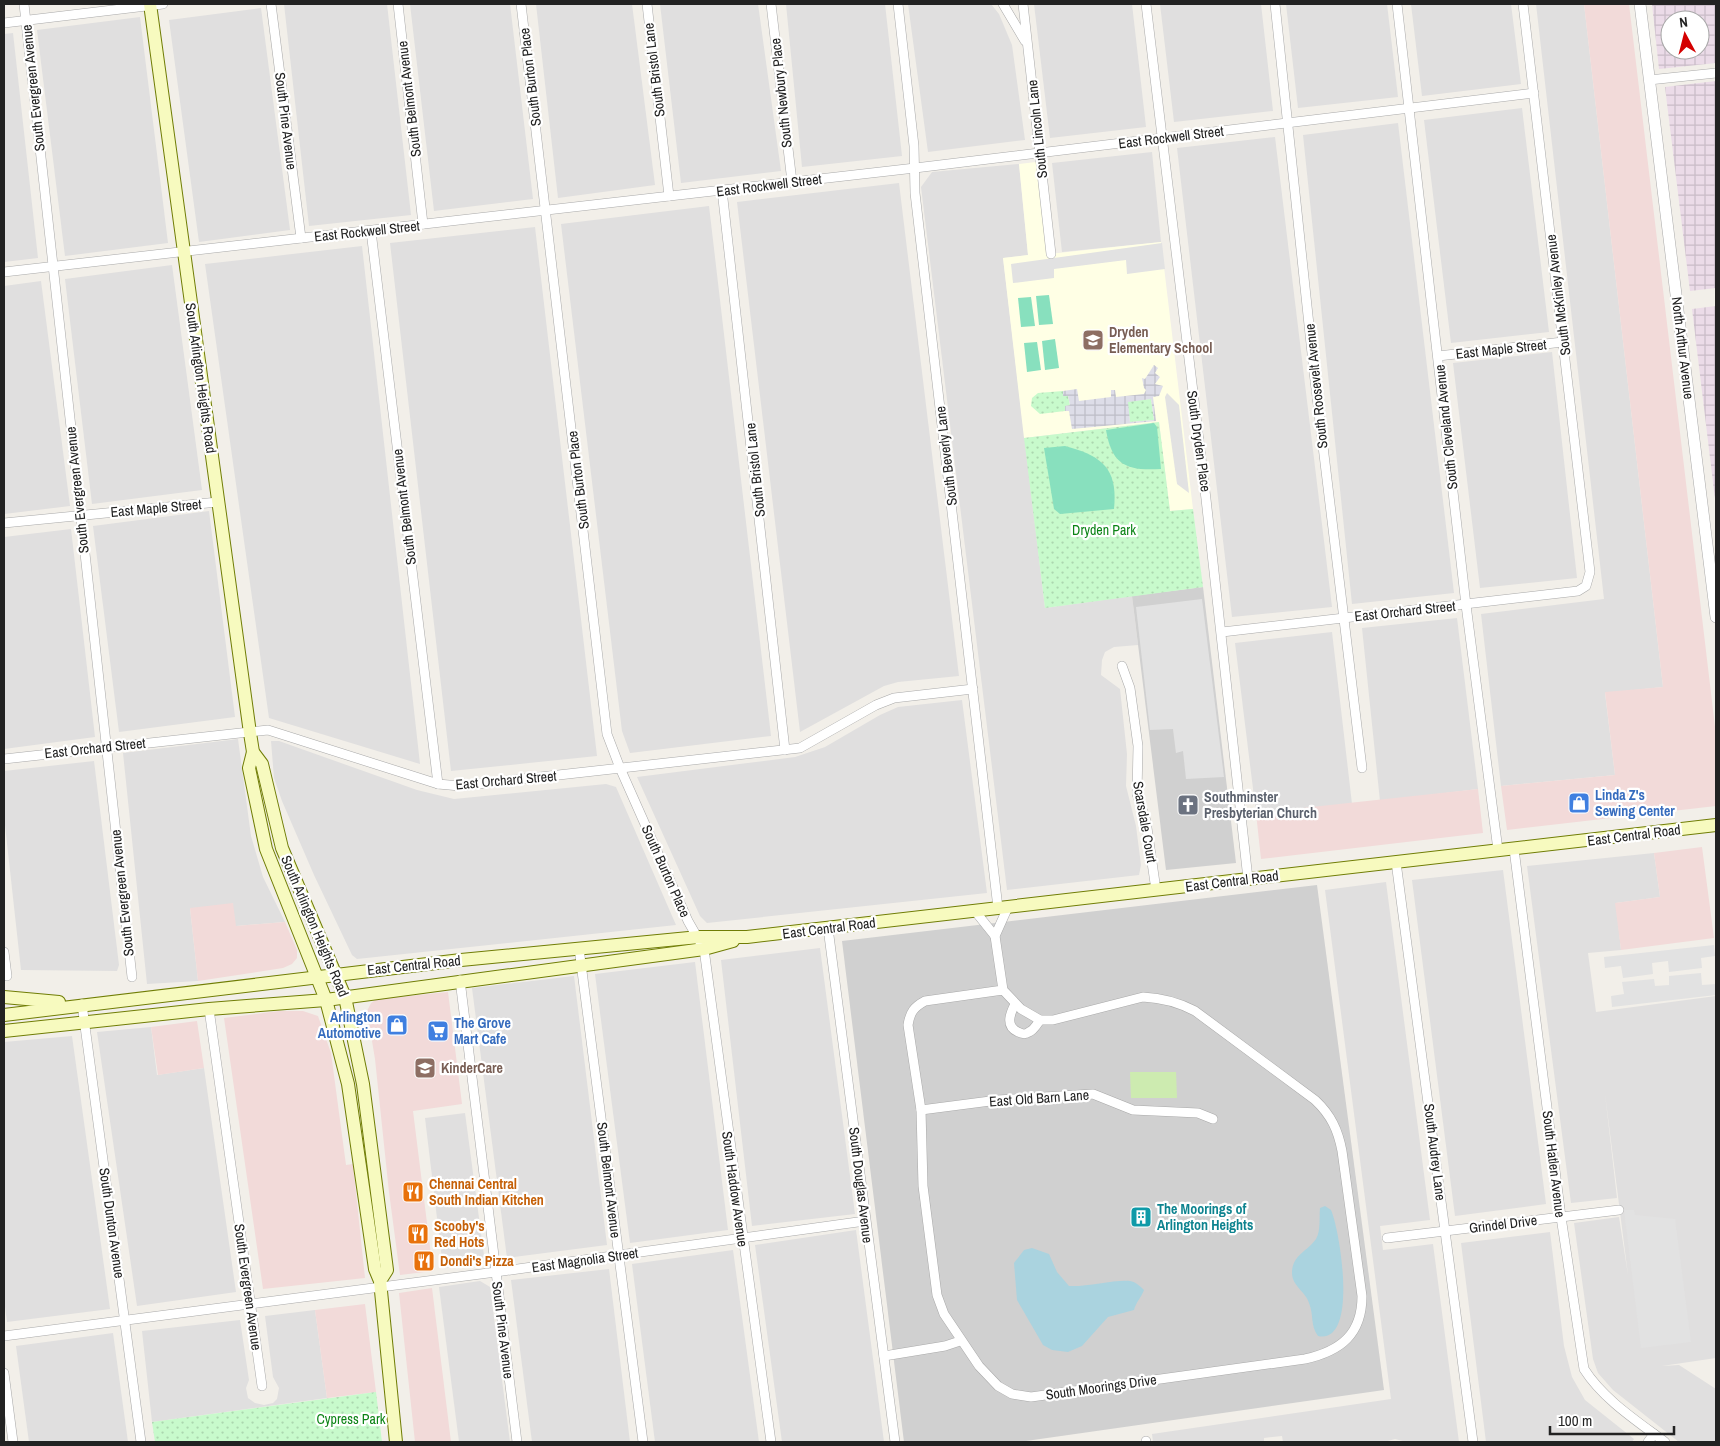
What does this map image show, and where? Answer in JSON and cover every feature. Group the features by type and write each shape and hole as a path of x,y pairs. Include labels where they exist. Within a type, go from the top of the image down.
{"main road":[{"name":"South Arlington Heights Road","path":"155,4 184,252 253,752 249,768 266,849 326,1000 348,1084 375,1269 381,1284 396,1442"},
{"name":"South Arlington Heights Road","path":"253,752 262,764 282,848 346,997 363,1084 387,1270 381,1284"},
{"name":"East Central Road","path":"82,1004 579,948 698,937 747,937 1716,825"},
{"name":"East Central Road","path":"4,1031 209,1009 326,1000 460,980 704,949 747,937"},
{"path":"4,996 82,1004"},
{"path":"4,1015 82,1004"}],"street":[{"name":"South Evergreen Avenue","path":"24,4 132,977"},
{"path":"4,23 155,4"},
{"name":"South Pine Avenue","path":"270,4 300,238"},
{"name":"South Belmont Avenue","path":"398,4 423,224"},
{"name":"South Burton Place","path":"521,4 608,734 620,768 688,921 698,937"},
{"name":"South Bristol Lane","path":"647,4 669,196"},
{"name":"South Newbury Place","path":"771,4 792,182"},
{"name":"South Beverly Lane","path":"898,4 915,168 915,193 973,689 1003,908"},
{"path":"1003,4 1028,46"},
{"name":"South Lincoln Lane","path":"1023,4 1051,254"},
{"name":"South Dryden Place","path":"1146,4 1222,632 1248,879"},
{"name":"South Roosevelt Avenue","path":"1275,4 1343,618 1362,768"},
{"name":"South Cleveland Avenue","path":"1397,4 1466,605 1498,850"},
{"name":"South McKinley Avenue","path":"1523,4 1590,572 1586,586"},
{"name":"North Arthur Avenue","path":"1640,4 1716,617"},
{"path":"1650,80 1716,73"},
{"name":"East Rockwell Street","path":"4,272 915,168 1534,93"},
{"name":"South Bristol Lane","path":"722,190 785,750"},
{"name":"South Belmont Avenue","path":"371,230 438,784"},
{"name":"East Maple Street","path":"1438,356 1563,342"},
{"name":"East Maple Street","path":"4,523 218,502"},
{"name":"East Orchard Street","path":"1222,632 1578,591 1586,586"},
{"name":"Scarsdale Court","path":"1122,666 1127,677 1131,698 1138,746 1138,794 1146,821 1156,890"},
{"name":"East Orchard Street","path":"4,759 106,746 268,730 438,784 460,786 785,750 811,743 876,705 894,698 973,689"},
{"name":"South Hatlen Avenue","path":"1514,849 1561,1217 1584,1369 1592,1383 1665,1442"},
{"name":"South Audrey Lane","path":"1396,862 1473,1442"},
{"path":"1003,908 995,936 1003,990 1015,1004 1040,1020 1030,1032 1022,1034 1014,1030 1010,1023 1010,1015 1015,1004"},
{"path":"975,911 995,936"},
{"name":"South Douglas Avenue","path":"828,928 895,1442"},
{"name":"South Haddow Avenue","path":"698,937 704,949 770,1442"},
{"name":"South Belmont Avenue","path":"579,948 643,1442"},
{"path":"4,952 7,976"},
{"name":"South Pine Avenue","path":"460,980 517,1442"},
{"name":"South Moorings Drive","path":"1003,990 925,1001 915,1006 909,1015 909,1032 921,1110 923,1186 937,1295 944,1314 960,1341 998,1386 1012,1394 1032,1396 1305,1359 1334,1350 1352,1332 1362,1313 1362,1296 1342,1152 1337,1128 1329,1115 1314,1100 1195,1011 1158,998 1131,998 1063,1018 1040,1020"},
{"name":"South Dunton Avenue","path":"82,1004 141,1442"},
{"name":"South Evergreen Avenue","path":"209,1009 262,1386"},
{"name":"East Old Barn Lane","path":"921,1110 998,1100 1094,1094 1133,1110 1198,1113 1213,1119"},
{"name":"Grindel Drive","path":"1387,1238 1618,1210"},
{"name":"East Magnolia Street","path":"4,1336 250,1304 381,1284 496,1272 865,1221"},
{"path":"884,1356 945,1346 960,1341"},
{"path":"4,1373 13,1442"},
{"path":"1648,1442 1654,1434"}],"shaded area":[{"path":"284,4 387,4 411,215 309,226"},
{"path":"410,4 510,4 533,199 434,211"},
{"path":"536,4 632,4 655,185 558,198"},
{"path":"660,4 758,4 781,171 681,183"},
{"path":"786,4 885,4 902,156 802,167"},
{"path":"908,4 991,4 999,14 1012,45 1025,140 928,152"},
{"path":"1034,4 1132,4 1146,127 1050,138"},
{"path":"1160,4 1261,4 1273,111 1174,122"},
{"path":"1286,4 1387,4 1398,97 1298,108"},
{"path":"1411,4 1511,4 1521,84 1422,96"},
{"path":"1536,4 1584,4 1663,687 1605,693 1615,775 1501,786 1481,614 1604,599"},
{"path":"1584,4 1629,4 1716,735 1716,806 1507,830 1501,786 1615,775 1605,692 1663,687"},
{"path":"1652,4 1716,4 1716,63 1659,69"},
{"path":"261,8 290,230 199,242 169,20"},
{"path":"140,17 168,243 65,256 37,30"},
{"path":"13,33 38,258 4,262 4,34"},
{"path":"1716,81 1716,288 1690,291 1665,87"},
{"path":"1522,108 1549,332 1451,343 1424,120"},
{"path":"1398,123 1454,593 1352,604 1303,135"},
{"path":"1275,137 1332,607 1232,617 1177,148"},
{"path":"1152,152 1161,242 1062,252 1052,163"},
{"name":"Dryden Elementary School","path":"1036,162 1049,254 1161,242 1193,509 1170,511 1159,422 1024,438 1003,258 1028,255 1019,164"},
{"path":"1019,164 1028,255 1003,258 1045,608 1132,596 1138,645 1114,647 1105,652 1102,660 1101,675 1120,689 1127,754 1126,786 1136,826 1141,865 1139,875 1007,890 921,187 932,172"},
{"path":"899,183 959,676 898,682 884,686 800,732 737,202"},
{"path":"709,206 771,736 630,753 622,731 561,224"},
{"path":"535,227 597,756 451,771 390,243"},
{"path":"1162,243 1165,269 1127,274 1126,260 1054,269 1054,278 1013,283 1011,264"},
{"path":"362,246 420,764 269,718 205,264"},
{"path":"172,265 202,490 92,504 65,279"},
{"path":"41,281 70,506 4,514 4,286"},
{"path":"1716,306 1716,507 1692,309"},
{"path":"1552,352 1577,578 1480,588 1453,363"},
{"path":"1154,365 1158,368 1155,373 1160,377 1155,384 1163,386 1159,396 1153,397 1156,421 1072,429 1069,411 1065,411 1065,406 1070,405 1068,396 1063,396 1063,391 1077,389 1079,401 1111,397 1111,390 1115,390 1116,397 1144,394 1146,390 1142,378 1145,379","holes":["1151,399 1154,420 1130,422 1128,402"]},
{"path":"1167,393 1179,405 1189,493 1177,484 1165,397"},
{"path":"209,511 235,717 119,732 93,526"},
{"path":"71,529 95,737 4,749 4,537"},
{"path":"1203,587 1236,863 1166,870 1132,596"},
{"path":"1202,599 1224,777 1186,779 1183,751 1176,753 1173,729 1150,730 1136,607"},
{"path":"1457,618 1478,789 1380,801 1362,628"},
{"path":"1332,632 1352,804 1256,813 1235,643"},
{"path":"962,700 987,893 707,923 700,916 637,777 795,757 825,747 880,715 898,707"},
{"path":"238,739 251,836 263,877 285,922 236,926 190,908 198,981 147,984 123,753"},
{"path":"271,741 279,741 417,790 454,799 606,784 616,787 676,925 357,959 352,955 314,875 282,801 274,778"},
{"path":"94,761 119,965 117,971 21,970 4,816 4,771"},
{"path":"1478,789 1483,833 1261,859 1256,813"},
{"path":"1702,847 1714,938 1621,950 1615,903 1660,897 1654,853"},
{"path":"1654,853 1660,897 1616,903 1621,950 1588,953 1596,1012 1716,996 1716,1358 1662,1366 1679,1365 1716,1389 1716,1442 1679,1442 1613,1390 1598,1373 1593,1359 1574,1223 1619,1217 1628,1275 1605,1094 1617,1198 1571,1203 1527,866"},
{"path":"1503,870 1546,1204 1455,1216 1412,880"},
{"path":"1386,882 1430,1220 1380,1226 1383,1250 1433,1244 1459,1442 1407,1442 1395,1439 1384,1442 1283,1442 1282,1436 1264,1438 1264,1442 1153,1442 1152,1434 1391,1399 1325,890"},
{"name":"The Moorings of Arlington Heights","path":"1317,885 1384,1390 1019,1442 904,1442 842,941"},
{"path":"233,903 236,926 285,922 297,950 297,958 292,964 283,968 198,981 190,908"},
{"path":"1714,945 1715,956 1701,958 1702,968 1669,972 1668,961 1652,963 1653,974 1623,978 1621,966 1605,968 1604,957"},
{"path":"820,948 855,1214 752,1226 721,960"},
{"path":"695,962 728,1230 630,1243 595,974"},
{"path":"1701,973 1702,985 1716,984 1716,995 1612,1007 1611,996 1624,994 1622,982 1654,979 1655,986 1669,985 1669,976"},
{"path":"574,976 607,1245 507,1258 472,988"},
{"path":"448,992 462,1104 413,1111 433,1271 400,1275 375,1059 367,1011 371,1003 377,999"},
{"path":"279,1011 303,1011 318,1016 331,1053 346,1165 353,1164 365,1278 263,1289 224,1018"},
{"path":"197,1021 204,1068 158,1075 151,1027"},
{"path":"151,1027 157,1075 204,1068 236,1292 137,1306 97,1032"},
{"path":"72,1036 110,1309 7,1322 4,1299 4,1042"},
{"path":"465,1113 485,1263 443,1268 425,1118"},
{"path":"1624,1210 1634,1210 1635,1215 1675,1219 1691,1342 1641,1348"},
{"path":"856,1230 884,1442 782,1442 755,1245"},
{"path":"1550,1232 1564,1346 1572,1377 1585,1400 1634,1439 1632,1442 1486,1442 1461,1243"},
{"path":"733,1250 759,1442 655,1442 632,1264"},
{"path":"609,1269 630,1442 532,1442 511,1280"},
{"path":"480,1281 490,1287 510,1442 459,1442 439,1287"},
{"path":"432,1288 451,1442 415,1442 399,1293"},
{"path":"365,1304 376,1392 327,1398 315,1310"},
{"path":"315,1310 327,1398 152,1422 142,1331 240,1320 249,1380 246,1388 248,1398 255,1403 264,1405 273,1403 277,1399 279,1388 273,1377 265,1316"},
{"path":"113,1333 128,1442 29,1442 16,1346"}],"green space":[{"path":"1049,295 1053,324 1039,325 1036,296"},
{"path":"1031,297 1035,326 1021,327 1018,298"},
{"path":"1055,339 1059,368 1045,370 1042,341"},
{"path":"1037,342 1041,370 1027,372 1024,343"},
{"path":"1063,391 1063,396 1068,396 1070,405 1065,406 1065,411 1040,414 1031,406 1032,398 1038,393"},
{"path":"1151,399 1154,420 1130,422 1127,401"},
{"name":"Dryden Park","path":"1159,422 1170,511 1193,509 1203,587 1045,608 1024,438"},
{"path":"1154,423 1157,427 1161,469 1130,467 1117,458 1112,451 1106,430"},
{"path":"1065,446 1089,454 1105,466 1113,483 1115,495 1114,509 1060,514 1054,509 1044,448"},
{"path":"1130,1072 1176,1072 1177,1098 1131,1098"},
{"name":"Cypress Park","path":"376,1392 382,1442 155,1442 152,1422"}],"water":[{"path":"1325,1206 1331,1210 1339,1239 1342,1261 1343,1305 1339,1323 1331,1334 1318,1336 1314,1328 1307,1299 1294,1282 1292,1273 1297,1257 1318,1236 1320,1208"},
{"path":"1032,1248 1049,1254 1057,1272 1069,1286 1130,1281 1144,1290 1134,1310 1108,1317 1082,1346 1068,1352 1052,1350 1043,1345 1017,1300 1014,1263 1024,1250"}],"place":[{"name":"Dryden Elementary School","path":"1093,340"},
{"name":"Linda Z's Sewing Center","path":"1579,803"},
{"name":"Southminster Presbyterian Church","path":"1188,805"},
{"name":"Arlington Automotive","path":"397,1025"},
{"name":"The Grove Mart Cafe","path":"438,1031"},
{"name":"KinderCare","path":"425,1068"},
{"name":"Chennai Central South Indian Kitchen","path":"413,1192"},
{"name":"The Moorings of Arlington Heights","path":"1141,1217"},
{"name":"Scooby's Red Hots","path":"418,1234"},
{"name":"Dondi's Pizza","path":"424,1261"}]}
